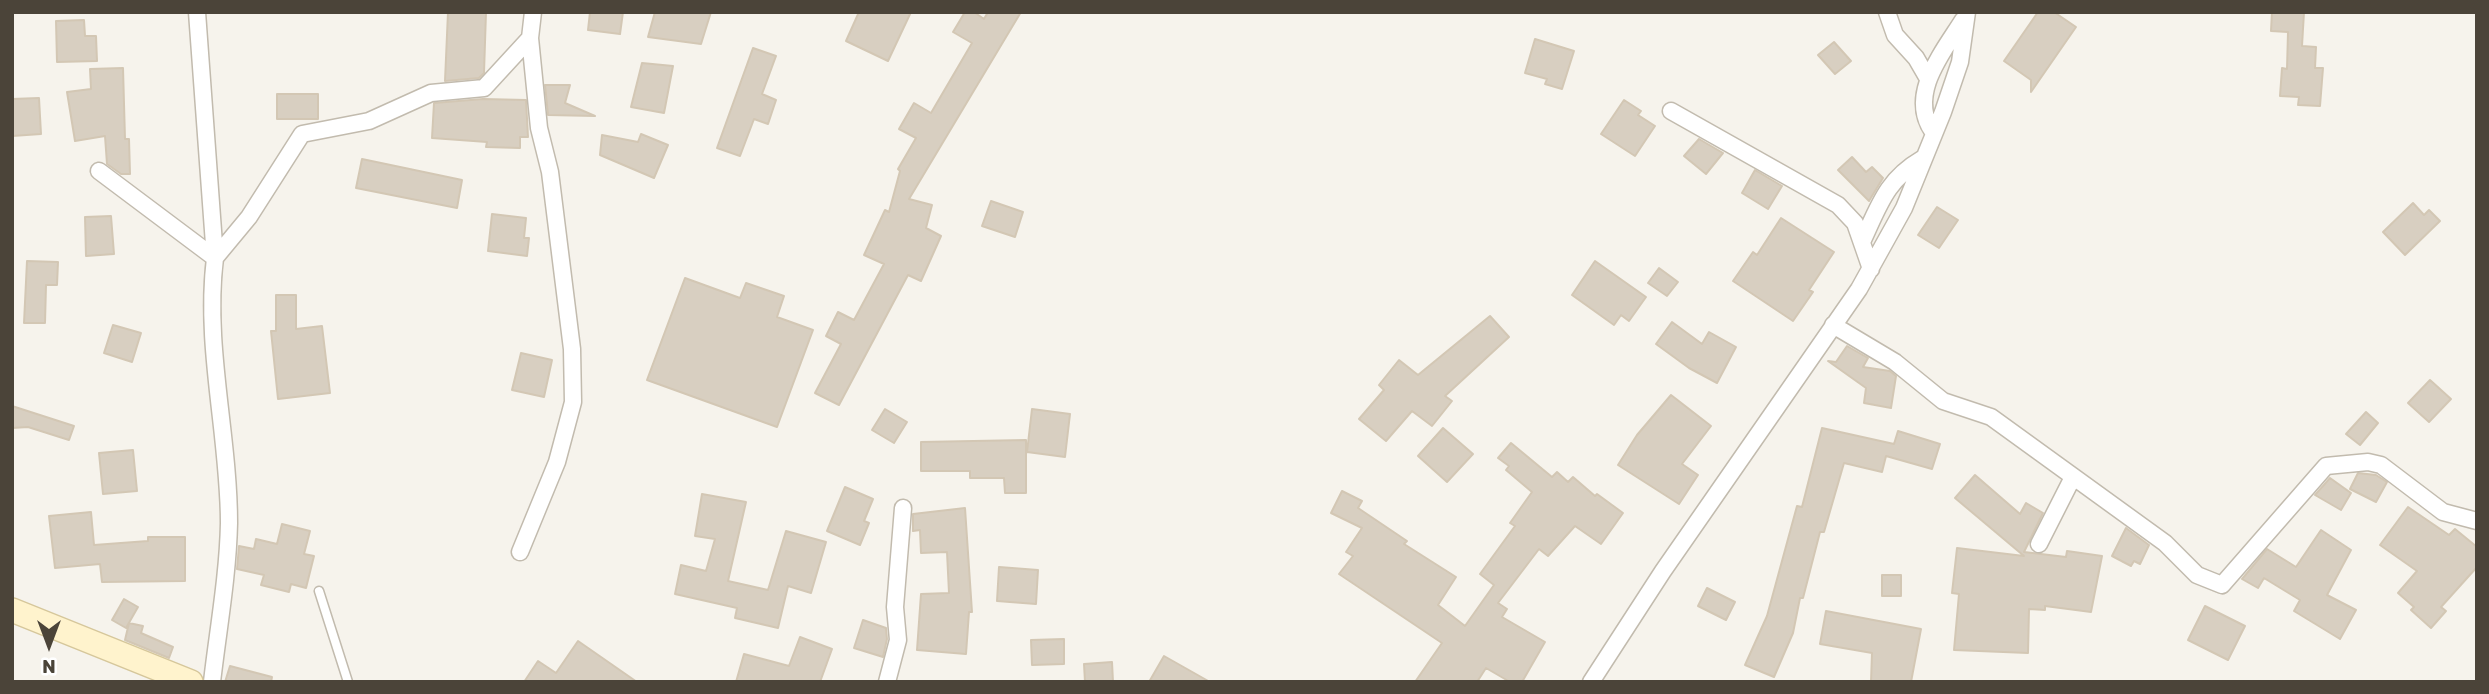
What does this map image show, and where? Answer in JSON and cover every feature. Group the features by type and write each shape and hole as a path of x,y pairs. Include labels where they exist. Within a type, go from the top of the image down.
{"main road":[{"path":"12,610 183,680"}],"street":[{"path":"197,12 215,258 212,278 216,383 229,523 212,682"},
{"path":"520,552 557,462 573,402 572,349 550,172 539,128 530,38 533,12"},
{"path":"1887,12 1895,35 1916,58 1927,77"},
{"path":"1933,132 1924,119 1927,77 1967,14"},
{"path":"1591,682 1662,571 1871,268 1904,208 1960,62 1967,14"},
{"path":"215,258 249,217 302,134 369,121 431,93 484,88 530,38"},
{"path":"1671,111 1838,205 1855,223 1871,268"},
{"path":"1862,242 1889,185 1922,159"},
{"path":"99,171 215,258"},
{"path":"1833,325 1895,362 1943,401 1991,417 2165,543 2197,575 2222,585 2238,571 2273,525 2326,466 2368,462 2381,465 2443,512 2477,521"},
{"path":"2039,544 2073,477"},
{"path":"887,682 898,640 895,607 903,508"}],"lane":[{"path":"318,591 348,682"}],"building":[{"path":"448,12 486,12 484,73 479,78 445,81"},
{"path":"590,12 623,12 620,34 588,30"},
{"path":"655,12 711,12 701,44 648,37"},
{"path":"859,12 911,12 888,61 846,41"},
{"path":"965,12 974,12 984,19 988,12 1021,12 909,199 932,205 926,228 941,236 921,281 908,275 839,405 815,393 841,344 826,336 838,312 854,320 884,264 864,255 885,210 889,212 900,171 898,169 916,138 899,129 914,103 931,113 972,43 953,32"},
{"path":"2038,12 2054,12 2076,27 2031,92 2031,80 2004,61"},
{"path":"2272,12 2304,12 2302,46 2316,47 2315,68 2323,68 2320,106 2298,105 2299,97 2280,96 2282,68 2287,69 2288,32 2271,31"},
{"path":"84,20 85,36 96,36 97,61 57,62 56,21"},
{"path":"1535,39 1574,51 1562,89 1545,84 1547,79 1525,73"},
{"path":"1834,42 1851,61 1835,74 1818,55"},
{"path":"753,48 776,56 762,94 776,100 768,124 754,119 740,156 717,148"},
{"path":"642,63 673,66 664,113 631,107"},
{"path":"123,68 125,139 129,139 130,174 121,174 107,164 105,136 75,141 67,92 91,89 90,69"},
{"path":"545,85 570,85 565,103 595,116 548,115"},
{"path":"277,94 318,94 318,119 277,119"},
{"path":"39,98 41,134 12,136 12,99"},
{"path":"483,99 526,100 528,137 520,137 520,148 486,147 487,142 432,138 434,103"},
{"path":"1624,100 1641,111 1638,115 1655,126 1635,156 1601,134"},
{"path":"641,134 668,145 654,178 600,155 602,135 638,142"},
{"path":"1699,139 1723,153 1706,174 1684,156"},
{"path":"1852,157 1866,172 1872,167 1883,178 1869,201 1838,170"},
{"path":"362,159 462,180 457,208 356,188"},
{"path":"1755,170 1782,186 1768,209 1742,193"},
{"path":"991,201 1023,212 1015,237 982,226"},
{"path":"2413,203 2424,215 2429,210 2440,221 2405,255 2383,232"},
{"path":"1937,207 1958,220 1939,248 1918,235"},
{"path":"492,214 526,218 524,238 529,238 527,256 488,251"},
{"path":"111,216 114,254 86,256 85,217"},
{"path":"1781,218 1834,252 1809,290 1813,292 1793,321 1733,281 1753,252 1757,255"},
{"path":"27,261 58,262 57,285 46,285 45,323 24,323"},
{"path":"1595,261 1646,297 1629,321 1621,315 1614,325 1572,295"},
{"path":"1659,268 1678,282 1667,296 1648,283"},
{"path":"685,278 740,298 746,283 784,296 777,317 813,330 777,427 647,380"},
{"path":"276,295 296,295 296,329 322,326 330,393 278,399 271,331 276,331"},
{"path":"1490,316 1509,337 1445,396 1452,401 1432,426 1412,411 1386,441 1359,419 1384,390 1379,385 1399,360 1418,375"},
{"path":"1672,322 1702,344 1709,332 1736,347 1717,383 1689,368 1656,344"},
{"path":"113,325 141,333 132,362 104,353"},
{"path":"1847,346 1868,358 1863,367 1890,371 1896,376 1891,408 1864,403 1866,388 1828,361 1836,362"},
{"path":"521,353 552,360 544,397 512,390"},
{"path":"2430,380 2451,399 2429,422 2408,403"},
{"path":"1671,395 1711,426 1682,464 1698,475 1679,504 1618,465 1637,435"},
{"path":"12,406 74,426 69,440 28,427 12,428"},
{"path":"885,409 907,422 894,443 872,430"},
{"path":"1032,409 1070,414 1065,457 1027,452"},
{"path":"2366,412 2378,423 2360,445 2346,434"},
{"path":"1443,428 1473,454 1447,482 1418,456"},
{"path":"1822,428 1894,444 1898,431 1940,444 1932,469 1886,456 1882,472 1844,463 1824,532 1820,532 1803,598 1800,598 1793,633 1774,677 1745,665 1767,616 1797,506 1802,507"},
{"path":"1026,440 1026,493 1005,493 1004,478 970,478 970,471 921,471 921,442"},
{"path":"1511,443 1552,477 1557,472 1568,482 1573,477 1595,496 1597,494 1623,513 1601,544 1575,526 1548,556 1539,549 1498,603 1507,609 1502,617 1545,642 1522,682 1510,682 1486,668 1477,682 1415,682 1442,643 1339,574 1353,556 1346,552 1362,528 1331,513 1342,491 1362,501 1358,508 1407,541 1404,544 1456,577 1438,605 1465,626 1494,585 1480,574 1515,526 1510,523 1532,492 1506,470 1509,466 1498,458"},
{"path":"133,450 137,491 103,494 99,453"},
{"path":"2358,473 2376,475 2387,482 2376,502 2350,489"},
{"path":"1975,475 2020,514 2026,503 2043,513 2024,552 2066,557 2067,551 2102,556 2091,612 2045,606 2045,610 2029,609 2028,653 1954,650 1959,594 1952,593 1957,548 2024,556 1955,498"},
{"path":"2330,478 2351,493 2341,510 2315,495"},
{"path":"845,487 873,499 864,521 869,523 860,545 827,531"},
{"path":"702,494 746,502 728,581 768,590 786,531 826,542 811,593 788,586 778,628 735,618 737,608 675,594 681,565 706,571 715,539 695,536"},
{"path":"2408,507 2449,535 2455,529 2477,547 2477,567 2441,607 2446,611 2431,628 2411,610 2414,607 2398,593 2417,571 2380,545"},
{"path":"965,508 972,612 969,612 966,654 917,650 921,594 949,593 947,552 921,553 920,530 913,531 913,514"},
{"path":"91,512 94,545 148,541 148,537 185,537 185,581 102,582 100,564 55,568 49,516"},
{"path":"282,524 310,531 304,554 314,556 306,588 291,584 289,592 261,585 264,575 237,569 239,546 254,549 256,539 277,544"},
{"path":"2126,528 2149,545 2140,564 2134,561 2131,566 2112,556"},
{"path":"2321,530 2351,550 2327,595 2356,610 2340,639 2294,611 2300,600 2264,578 2258,588 2242,579 2267,549 2296,567"},
{"path":"999,567 1038,570 1036,604 997,601"},
{"path":"1882,575 1901,575 1901,596 1882,596"},
{"path":"1707,588 1735,602 1726,620 1698,606"},
{"path":"124,599 138,607 126,628 112,620"},
{"path":"2205,606 2245,626 2228,660 2188,640"},
{"path":"1826,611 1921,629 1911,682 1871,682 1872,653 1820,644"},
{"path":"863,620 886,628 887,639 883,657 854,648"},
{"path":"129,623 143,626 141,633 173,647 169,658 125,640"},
{"path":"800,637 832,649 820,682 736,682 744,654 789,666"},
{"path":"1064,639 1064,664 1032,665 1031,640"},
{"path":"578,641 637,682 524,682 538,661 556,673"},
{"path":"1164,656 1210,682 1149,682"},
{"path":"1112,662 1113,682 1085,682 1084,664"},
{"path":"230,666 272,677 271,682 225,682"}]}
